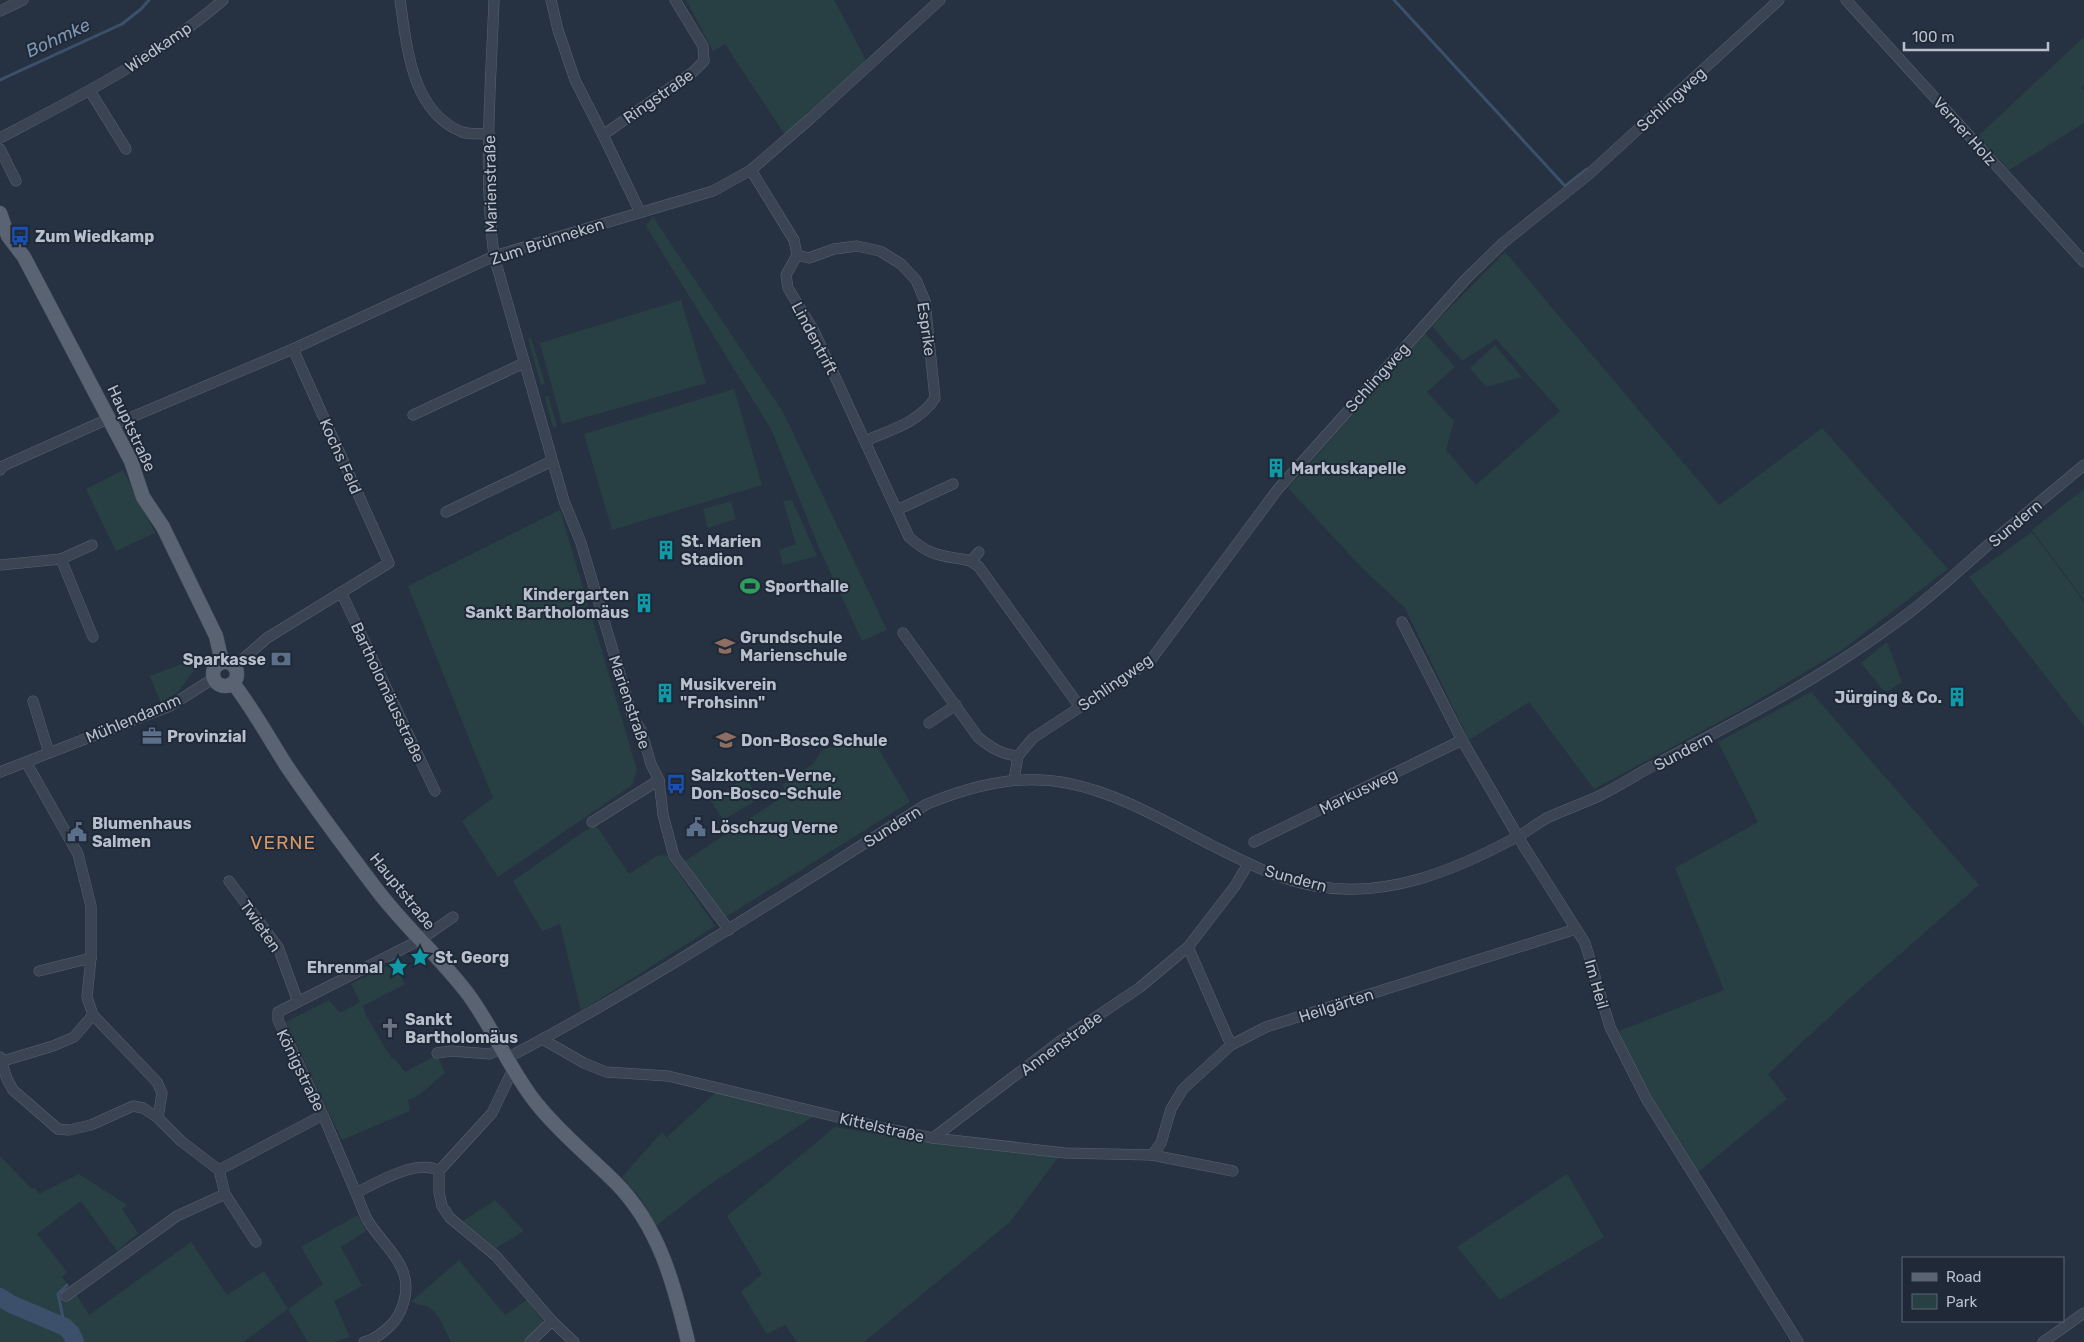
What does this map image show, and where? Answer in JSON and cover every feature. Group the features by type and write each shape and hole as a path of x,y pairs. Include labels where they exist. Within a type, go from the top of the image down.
{"main road":[{"name":"Hauptstraße","path":"0,213 8,236 24,258 112,422 131,461 143,497 163,527 229,664"},
{"path":"229,664 237,676 233,684 222,686 214,678 214,668 229,664"},
{"name":"Hauptstraße","path":"233,684 243,696 287,766 378,892 468,995 537,1104 581,1150 616,1182 641,1215 666,1261 688,1342"}],"street":[{"path":"1,9 23,0"},
{"name":"Wiedkamp","path":"0,138 90,90 161,48 223,0"},
{"path":"400,0 409,59 420,91 439,119 464,132 489,134"},
{"name":"Marienstraße","path":"494,0 489,134 489,220 494,256 564,501 581,543 633,718 641,730 651,764 659,780 663,814 674,856 729,930"},
{"path":"551,0 558,30 575,80 640,212"},
{"name":"Ringstraße","path":"603,135 693,72 704,61 703,46 675,0"},
{"name":"Zum Brünneken","path":"0,470 3,466 293,349 494,256 713,191 751,170 940,0"},
{"name":"Schlingweg","path":"1018,756 1032,738 1150,661 1278,489 1466,278 1504,242 1588,175 1779,0"},
{"name":"Verner Holz","path":"1846,0 2084,262"},
{"path":"90,90 126,149"},
{"path":"0,149 16,181"},
{"path":"751,170 794,240 797,254"},
{"name":"Esprike","path":"797,254 809,258 834,249 857,246 880,251 901,264 916,280 925,301 934,398 920,416 865,441"},
{"name":"Lindentrift","path":"797,254 786,275 788,288 814,331 909,537 923,549 939,556 971,561"},
{"name":"Kochs Feld","path":"293,349 389,563 341,592"},
{"path":"413,415 524,363"},
{"path":"446,512 552,461"},
{"name":"Sundern","path":"437,1053 451,1051 490,1054 507,1058 729,930 926,804 960,791 986,784 1038,778 1063,781 1094,789 1135,806 1248,864 1291,881 1342,889 1385,887 1420,880 1453,868 1518,837 1545,819 1598,796 1749,716 1851,654 1919,606 2084,465"},
{"path":"897,510 954,484"},
{"path":"0,565 60,559 92,545"},
{"path":"979,552 971,561 979,568 1080,707"},
{"path":"60,559 93,637"},
{"path":"229,664 341,592"},
{"name":"Bartholomäusstraße","path":"341,592 435,791"},
{"name":"Im Heil","path":"1402,622 1462,740 1518,837 1585,943 1610,1027 1627,1063 1798,1342"},
{"path":"903,633 978,737 1002,754 1018,756 1014,780"},
{"name":"Mühlendamm","path":"0,772 170,706 214,678"},
{"path":"33,701 49,753"},
{"path":"929,723 956,706"},
{"name":"Markusweg","path":"1254,842 1462,740"},
{"path":"26,762 78,854 91,906 92,958 87,997 93,1015 157,1082 162,1093 158,1118"},
{"path":"592,822 659,780"},
{"name":"Annenstraße","path":"933,1138 1063,1039 1139,988 1188,947 1235,886 1248,864"},
{"name":"Twieten","path":"229,881 278,947 298,1002"},
{"name":"Königstraße","path":"368,1342 383,1332 400,1314 406,1293 405,1275 396,1257 368,1221 323,1115 278,1020 278,1012 420,940 453,917"},
{"name":"Heilgärten","path":"1152,1155 1160,1143 1171,1109 1183,1089 1231,1045 1266,1027 1576,929"},
{"path":"1188,947 1231,1045"},
{"path":"39,971 92,958"},
{"path":"93,1015 74,1037 53,1046 1,1059 7,1079 13,1090 58,1129 69,1130 91,1125 133,1106 143,1108 158,1118 181,1141 219,1170 224,1194 256,1242"},
{"name":"Kittelstraße","path":"542,1039 584,1063 606,1072 668,1076 883,1128 933,1138 1065,1153 1152,1155 1233,1171"},
{"path":"507,1058 492,1113 438,1170 442,1206 450,1218 496,1256 552,1321 574,1342"},
{"path":"219,1170 323,1115"},
{"path":"356,1192 406,1170 420,1167 438,1170"},
{"path":"66,1296 177,1216 224,1194"},
{"path":"2043,1342 2084,1312"},
{"path":"530,1342 552,1321"}],"green space":[{"path":"686,0 834,0 866,60 785,135 725,44 713,51"},
{"path":"2084,37 2084,85 2082,87 2084,91 2084,123 2009,170 1978,136"},
{"path":"653,217 783,412 887,630 862,641 820,550 771,429 646,226"},
{"path":"1505,252 1719,505 1822,428 1948,569 1842,650 1743,709 1594,789 1529,702 1469,740 1405,608 1362,568 1288,488 1425,333 1455,367 1427,392 1454,421 1446,450 1476,485 1560,411 1496,339 1462,361 1432,326"},
{"path":"681,300 706,383 562,424 540,343"},
{"path":"531,338 545,384 541,385 528,339"},
{"path":"1495,345 1522,377 1486,387 1470,368"},
{"path":"734,389 762,485 612,530 584,434"},
{"path":"548,396 557,426 553,427 545,397"},
{"path":"123,470 155,533 116,551 86,489"},
{"path":"2084,489 2084,600 2032,530"},
{"path":"792,500 817,556 783,565 779,550 796,544 783,501"},
{"path":"731,501 736,519 708,528 703,509"},
{"path":"560,510 637,770 632,785 498,877 462,821 493,798 408,586"},
{"path":"2032,532 2084,602 2084,726 1969,577"},
{"path":"1887,642 1902,682 1888,691 1883,690 1861,663"},
{"path":"208,654 209,657 192,673 179,691 161,703 150,676"},
{"path":"1811,692 1979,885 1851,997 1768,1074 1787,1099 1698,1172 1645,1085 1619,1031 1724,990 1675,868 1758,822 1718,742"},
{"path":"861,739 877,746 910,802 724,918 685,861 787,794 782,785 813,764 822,750"},
{"path":"746,778 759,799 723,820 710,799"},
{"path":"595,824 629,874 657,856 666,855 715,926 581,1011 560,924 542,931 513,881"},
{"path":"393,963 405,984 363,1006 366,1016 392,1059 394,1058 405,1072 437,1055 445,1073 419,1095 408,1100 410,1111 342,1140 286,1022 329,1000 340,1013 360,1002 351,984"},
{"path":"716,1092 814,1116 706,1187 656,1226 641,1199 622,1177 662,1132 676,1149 667,1137"},
{"path":"835,1127 936,1143 1060,1155 1010,1222 864,1342 797,1342 785,1325 767,1334 741,1292 762,1274 727,1216"},
{"path":"0,1156 32,1189 35,1188 39,1194 79,1174 127,1205 122,1209 138,1233 117,1251 81,1201 37,1234 67,1272 62,1277 89,1315 191,1242 227,1295 264,1271 288,1309 243,1342 78,1342 74,1331 67,1322 57,1315 0,1290"},
{"path":"1567,1174 1604,1237 1500,1300 1457,1247"},
{"path":"495,1200 524,1231 496,1248 463,1221"},
{"path":"358,1215 366,1231 341,1247 362,1286 334,1301 350,1337 334,1342 308,1342 288,1309 323,1284 301,1247"},
{"path":"459,1260 505,1315 527,1300 543,1321 542,1328 524,1342 451,1342 434,1311 412,1301"},
{"path":"0,1307 60,1330 67,1342 0,1342"}],"waterway":[{"name":"Bohmke","path":"0,80 122,24 149,0"},
{"path":"1394,0 1565,186 1587,169"},
{"path":"65,1327 58,1294 67,1285"},
{"path":"0,1297 11,1304 65,1327 71,1333 75,1342"}],"place":[{"name":"Zum Wiedkamp","path":"20,236"},
{"name":"Markuskapelle","path":"1276,468"},
{"name":"St. Marien Stadion","path":"666,550"},
{"name":"Sporthalle","path":"750,586"},
{"name":"Kindergarten Sankt Bartholomäus","path":"644,603"},
{"name":"Grundschule Marienschule","path":"725,646"},
{"name":"Sparkasse","path":"281,659"},
{"name":"Musikverein \"Frohsinn\"","path":"665,693"},
{"name":"Jürging & Co.","path":"1957,697"},
{"name":"Provinzial","path":"152,736"},
{"name":"Don-Bosco Schule","path":"726,740"},
{"name":"Salzkotten-Verne, Don-Bosco-Schule","path":"676,784"},
{"name":"Löschzug Verne","path":"696,827"},
{"name":"Blumenhaus Salmen","path":"77,832"},
{"name":"St. Georg","path":"420,957"},
{"name":"Ehrenmal","path":"398,967"},
{"name":"Sankt Bartholomäus","path":"390,1028"}],"district":[{"name":"VERNE","path":"283,842"}]}
